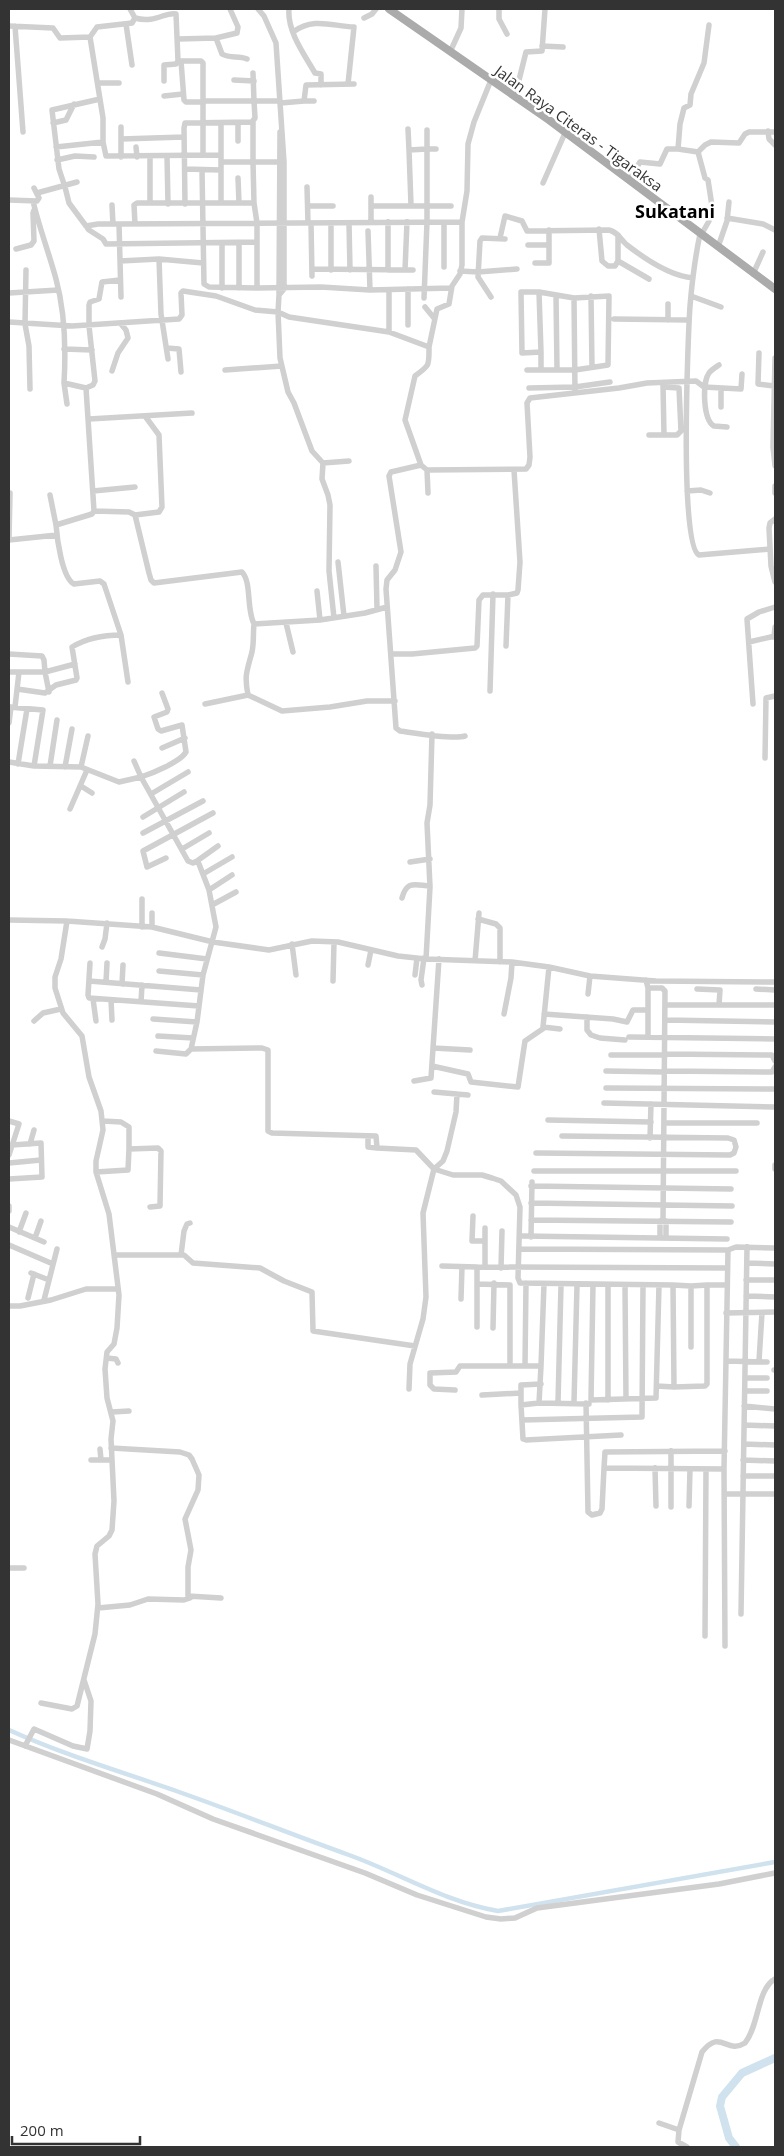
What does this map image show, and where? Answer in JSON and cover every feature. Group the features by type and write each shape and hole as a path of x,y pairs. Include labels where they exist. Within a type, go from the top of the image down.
{"main road":[{"name":"Jalan Raya Citeras - Tigaraksa","path":"389,9 451,50 565,132 775,289"}],"street":[{"path":"130,9 135,18 149,21 174,13 177,18 185,102 314,101"},
{"path":"178,39 216,38 238,32 238,26 230,9"},
{"path":"258,9 264,16 276,42 280,102 282,162 281,291 278,312 280,358 288,392 312,450 324,463 349,462"},
{"path":"289,9 293,32 315,73 321,74 321,85"},
{"path":"364,18 372,14 376,9"},
{"path":"451,50 461,28 462,9"},
{"path":"499,9 499,19 507,34"},
{"path":"515,96 526,51 541,52 545,9"},
{"path":"135,18 132,23 97,27 90,37 103,118 103,142 106,156 220,155"},
{"path":"293,32 303,25 313,23 354,27 351,84 305,85 304,101"},
{"path":"126,24 132,66"},
{"path":"678,149 681,117 684,108 690,105 691,94 704,62 709,25"},
{"path":"23,132 12,26 53,28 58,36 63,38 90,37"},
{"path":"216,38 222,54 226,56 242,56 247,59"},
{"path":"542,46 564,48"},
{"path":"164,81 164,65 176,64 180,61 203,62 203,155"},
{"path":"253,73 253,162 254,203 257,223 257,288"},
{"path":"234,80 254,80"},
{"path":"491,80 474,122 468,144 467,191 462,222 462,265 451,288 449,304 438,308 434,318 429,346 429,364 415,376 405,420 421,465 427,470 526,469 529,465 528,400 530,398 610,382"},
{"path":"98,83 119,83"},
{"path":"164,96 183,94"},
{"path":"100,99 53,108 57,160 70,207 86,226 103,239 106,244 257,242"},
{"path":"53,123 66,120 74,104"},
{"path":"238,122 238,141"},
{"path":"185,204 185,123 253,122"},
{"path":"221,123 221,204"},
{"path":"121,126 121,157"},
{"path":"408,129 410,205"},
{"path":"424,298 427,222 427,130"},
{"path":"543,184 565,132"},
{"path":"629,180 640,162 660,164 667,149 698,152 709,143 739,143 745,134 750,132 772,132 769,140 775,144"},
{"path":"121,139 184,137"},
{"path":"56,148 103,142"},
{"path":"136,147 137,157"},
{"path":"409,150 436,149"},
{"path":"698,152 712,198 710,218 700,234 689,320 687,491 691,543 696,554 770,549"},
{"path":"57,160 64,156 94,157"},
{"path":"167,156 168,204"},
{"path":"150,157 150,204"},
{"path":"221,162 282,162"},
{"path":"185,169 221,170"},
{"path":"202,170 202,244 205,286 281,291 321,288 370,290 451,288"},
{"path":"238,178 239,204"},
{"path":"9,200 39,200 36,191 65,187 77,182"},
{"path":"307,187 312,273 331,270 413,270"},
{"path":"371,197 371,222"},
{"path":"34,201 58,290 64,326 64,383 67,404"},
{"path":"718,247 724,233 729,202"},
{"path":"135,224 135,204 254,203"},
{"path":"112,204 119,244 121,297"},
{"path":"308,206 333,206"},
{"path":"371,206 451,206"},
{"path":"16,249 31,245 34,241 33,213 35,209"},
{"path":"491,297 479,279 481,239 503,238 505,216 508,209"},
{"path":"505,216 522,221 526,230 599,229 614,232 625,243 666,269 680,276 693,278"},
{"path":"727,218 763,224 775,230"},
{"path":"86,226 282,222 462,222"},
{"path":"388,222 388,270"},
{"path":"405,270 407,222"},
{"path":"444,222 444,267"},
{"path":"331,223 331,270"},
{"path":"349,223 350,270"},
{"path":"599,229 603,263 615,266 618,261 618,235"},
{"path":"535,263 549,263 549,230"},
{"path":"368,231 370,290"},
{"path":"222,243 222,288"},
{"path":"239,243 239,288"},
{"path":"528,245 549,245"},
{"path":"753,274 762,252"},
{"path":"120,261 159,259 203,263"},
{"path":"159,259 162,320 168,359"},
{"path":"618,261 649,279"},
{"path":"460,271 478,272 516,268"},
{"path":"26,270 25,324 29,346 30,389"},
{"path":"64,383 86,388 93,385 95,381 89,326 89,305 90,302 99,299 102,282 120,280"},
{"path":"408,289 408,325"},
{"path":"9,293 58,290"},
{"path":"388,290 389,332"},
{"path":"9,322 89,326 180,319 182,317 181,293 183,291 216,296 255,310 278,312 289,317 389,332 429,346"},
{"path":"527,370 575,370 608,365 609,296 574,298 539,292 521,292 522,353 541,352"},
{"path":"539,292 541,370"},
{"path":"556,295 557,370"},
{"path":"591,296 592,367"},
{"path":"691,296 721,307"},
{"path":"574,298 575,390"},
{"path":"668,304 668,320"},
{"path":"425,307 434,318"},
{"path":"614,319 689,320"},
{"path":"112,371 118,353 128,338 126,330 121,324"},
{"path":"167,348 179,349 180,372"},
{"path":"64,349 92,350"},
{"path":"759,353 758,384 774,389"},
{"path":"775,358 773,452 775,466"},
{"path":"719,365 709,372 704,387 709,422 714,426 727,427"},
{"path":"225,370 282,366"},
{"path":"663,385 696,382 704,387 741,389 742,374"},
{"path":"529,388 575,390 647,383 678,388 681,401 680,433 676,435 649,435"},
{"path":"663,385 664,435"},
{"path":"86,388 94,511"},
{"path":"720,407 721,388"},
{"path":"89,419 192,412"},
{"path":"56,524 92,514 94,511 129,512 135,515 159,512 162,507 159,435 145,416"},
{"path":"324,463 322,479 330,505 329,571 334,618"},
{"path":"421,465 391,472 388,476 401,552 395,570 387,580 396,729 458,738 465,736"},
{"path":"427,470 428,493"},
{"path":"391,654 475,648 477,646 478,600 483,594 508,595 517,593 520,562 514,470"},
{"path":"775,486 775,493"},
{"path":"93,491 135,487"},
{"path":"687,491 701,490 710,493"},
{"path":"10,493 9,540 57,535"},
{"path":"50,495 66,577 74,584 103,582 121,635 128,682"},
{"path":"135,515 148,573 153,582 242,572 248,579 250,616 254,624 253,650 247,665 245,681 248,695"},
{"path":"775,519 769,526 775,582"},
{"path":"338,562 344,616"},
{"path":"376,566 377,609"},
{"path":"317,591 320,620"},
{"path":"490,691 493,594"},
{"path":"506,646 508,595"},
{"path":"254,624 320,620 388,607"},
{"path":"753,704 747,618 775,607"},
{"path":"286,623 293,652"},
{"path":"749,642 775,636 775,627"},
{"path":"49,692 56,685 77,679 71,650 73,646 85,640 102,636 121,635"},
{"path":"9,654 42,656 49,692"},
{"path":"9,672 45,672 75,664"},
{"path":"9,723 19,672"},
{"path":"17,689 49,692"},
{"path":"9,762 34,766 84,769 118,782 141,777 182,757 186,752 181,724 161,731 158,729 154,717 167,712 168,709 162,693"},
{"path":"205,704 248,695 282,712 367,701 395,701"},
{"path":"765,758 766,698 775,696"},
{"path":"11,707 43,710 34,766"},
{"path":"18,764 27,709"},
{"path":"50,766 57,720"},
{"path":"64,767 72,729"},
{"path":"422,985 430,886 427,823 430,804 432,734"},
{"path":"70,809 81,786 88,736"},
{"path":"162,748 185,738"},
{"path":"134,761 188,861 197,861 218,846"},
{"path":"151,794 188,772"},
{"path":"81,786 92,793"},
{"path":"143,817 184,792"},
{"path":"143,833 203,801"},
{"path":"166,858 147,866 143,851 212,812"},
{"path":"182,849 209,833"},
{"path":"203,874 232,857"},
{"path":"410,862 430,859"},
{"path":"156,1051 186,1054 191,1049 197,1022 203,975 216,927 209,890 197,861"},
{"path":"209,890 232,875"},
{"path":"402,898 404,889 409,885 430,886"},
{"path":"212,905 236,892"},
{"path":"142,898 142,927"},
{"path":"152,913 152,927"},
{"path":"475,961 479,916 500,928 500,962"},
{"path":"9,920 67,921 152,927 213,942 269,950 312,941 334,942 417,958 512,962 590,976 646,980 775,982"},
{"path":"41,1704 75,1708 92,1650 98,1608 95,1554 97,1546 112,1530 114,1501 111,1448 113,1421 107,1398 107,1358 108,1352 114,1344 117,1328 118,1288 109,1214 96,1172 102,1121 101,1111 89,1077 82,1036 61,1009 54,982 61,959 67,921"},
{"path":"102,947 107,924"},
{"path":"334,942 334,981"},
{"path":"292,944 296,976"},
{"path":"368,965 371,950"},
{"path":"159,953 207,959"},
{"path":"415,975 417,958"},
{"path":"414,1081 430,1079 438,959"},
{"path":"504,1014 512,962"},
{"path":"90,963 88,995 94,999 199,1006"},
{"path":"106,982 107,963"},
{"path":"122,984 124,965"},
{"path":"544,1028 548,967"},
{"path":"159,971 203,975"},
{"path":"588,994 590,976"},
{"path":"646,980 648,988 648,1037"},
{"path":"89,981 201,990"},
{"path":"141,1002 142,985"},
{"path":"648,988 664,989 666,1005 662,1250"},
{"path":"697,989 720,990 719,1005"},
{"path":"756,989 775,990"},
{"path":"94,999 96,1021"},
{"path":"110,1000 112,1020"},
{"path":"666,1005 775,1005"},
{"path":"34,1021 43,1013 61,1009"},
{"path":"544,1014 628,1022 634,1010 648,1010"},
{"path":"587,1017 586,1030 591,1035 627,1038 775,1039"},
{"path":"153,1019 197,1022"},
{"path":"666,1020 775,1022"},
{"path":"432,1066 468,1074 471,1082 518,1087 525,1042 544,1028 560,1029"},
{"path":"158,1036 193,1038"},
{"path":"191,1049 262,1048 268,1050 266,1126 270,1132 376,1136 377,1148 416,1150 434,1169 453,1175 482,1175 507,1185 516,1195 520,1207 518,1268 518,1281 520,1283 727,1286"},
{"path":"433,1048 470,1050"},
{"path":"611,1055 772,1055 775,1061"},
{"path":"606,1072 772,1072 775,1067"},
{"path":"606,1088 775,1089"},
{"path":"434,1092 468,1095"},
{"path":"409,1389 410,1364 423,1320 426,1297 423,1214 434,1169 442,1161 447,1151 456,1112 457,1094"},
{"path":"604,1104 775,1107"},
{"path":"650,1138 651,1104"},
{"path":"548,1120 651,1122"},
{"path":"9,1121 19,1124 9,1155"},
{"path":"96,1172 128,1170 128,1127 121,1122 102,1121"},
{"path":"665,1122 757,1123"},
{"path":"9,1179 42,1177 41,1140 34,1133 30,1144"},
{"path":"536,1153 730,1155 734,1153 736,1147 734,1140 728,1138 665,1139 562,1136"},
{"path":"12,1145 41,1143"},
{"path":"129,1149 158,1148 161,1151 160,1206 150,1207"},
{"path":"9,1163 41,1160"},
{"path":"534,1171 664,1170 736,1172"},
{"path":"531,1237 532,1184 731,1189"},
{"path":"531,1203 732,1206"},
{"path":"19,1232 26,1213"},
{"path":"473,1216 472,1241 485,1241"},
{"path":"531,1220 731,1222"},
{"path":"35,1238 41,1221"},
{"path":"181,1255 184,1231 187,1224 190,1223"},
{"path":"9,1227 44,1242"},
{"path":"485,1267 486,1228"},
{"path":"501,1268 502,1231"},
{"path":"522,1236 727,1239"},
{"path":"9,1245 53,1264"},
{"path":"519,1249 728,1250 736,1247 775,1248"},
{"path":"741,1614 747,1247"},
{"path":"44,1300 57,1249"},
{"path":"725,1646 724,1469 728,1250"},
{"path":"114,1255 184,1255 193,1263 260,1268 284,1281 310,1290 313,1294 313,1331 415,1346"},
{"path":"746,1263 775,1264"},
{"path":"442,1266 501,1268 727,1268"},
{"path":"461,1299 462,1267"},
{"path":"477,1267 477,1327"},
{"path":"28,1298 32,1274 49,1280"},
{"path":"746,1280 774,1280"},
{"path":"525,1366 526,1283"},
{"path":"477,1284 508,1284 511,1287 510,1366"},
{"path":"493,1328 494,1284"},
{"path":"539,1403 544,1284"},
{"path":"593,1284 588,1402 585,1419 588,1512 592,1515 600,1513 602,1509 605,1452 725,1451"},
{"path":"558,1402 561,1285"},
{"path":"574,1402 577,1285"},
{"path":"608,1285 608,1400"},
{"path":"673,1285 674,1387"},
{"path":"625,1286 626,1399"},
{"path":"522,1420 641,1417 643,1398 643,1286"},
{"path":"521,1405 656,1398 659,1286"},
{"path":"690,1347 691,1286"},
{"path":"657,1386 690,1388 706,1385 707,1286"},
{"path":"9,1306 43,1302 86,1289 118,1288"},
{"path":"746,1296 775,1297"},
{"path":"759,1361 762,1312"},
{"path":"726,1313 775,1312"},
{"path":"107,1358 116,1359 118,1363"},
{"path":"726,1361 768,1362"},
{"path":"455,1390 434,1389 430,1385 430,1373 456,1372 460,1366 541,1366"},
{"path":"745,1378 767,1378"},
{"path":"541,1384 520,1385 523,1439 621,1435"},
{"path":"744,1391 767,1391"},
{"path":"482,1395 521,1393"},
{"path":"744,1406 775,1409"},
{"path":"112,1412 128,1412"},
{"path":"744,1425 775,1426"},
{"path":"744,1444 775,1445"},
{"path":"111,1448 180,1452 189,1455 195,1464 199,1475 198,1490 186,1519 190,1550 187,1587 190,1598"},
{"path":"100,1449 100,1460"},
{"path":"671,1451 672,1507"},
{"path":"91,1460 112,1460"},
{"path":"743,1460 775,1461"},
{"path":"604,1468 724,1469"},
{"path":"655,1468 656,1506"},
{"path":"689,1506 690,1469"},
{"path":"705,1636 706,1469"},
{"path":"744,1476 775,1476"},
{"path":"724,1494 775,1494"},
{"path":"9,1568 24,1568"},
{"path":"98,1608 130,1605 148,1599 174,1601 190,1598 220,1598"},
{"path":"26,1745 32,1730 37,1730 72,1746 87,1749 91,1702 84,1679"},
{"path":"9,1740 157,1794 213,1819 365,1872 417,1895 486,1917 515,1918 537,1908 719,1884 775,1873"},
{"path":"687,2147 678,2142 679,2130 702,2052 714,2041 734,2046 745,2043 753,2028 764,1992 775,1979"},
{"path":"659,2124 679,2130"}],"waterway":[{"path":"9,1730 72,1755 368,1862 459,1901 498,1911 775,1862"},
{"path":"736,2147 729,2138 720,2106 722,2097 742,2073 775,2058"}],"district":[{"name":"Sukatani","path":"675,211"}]}
